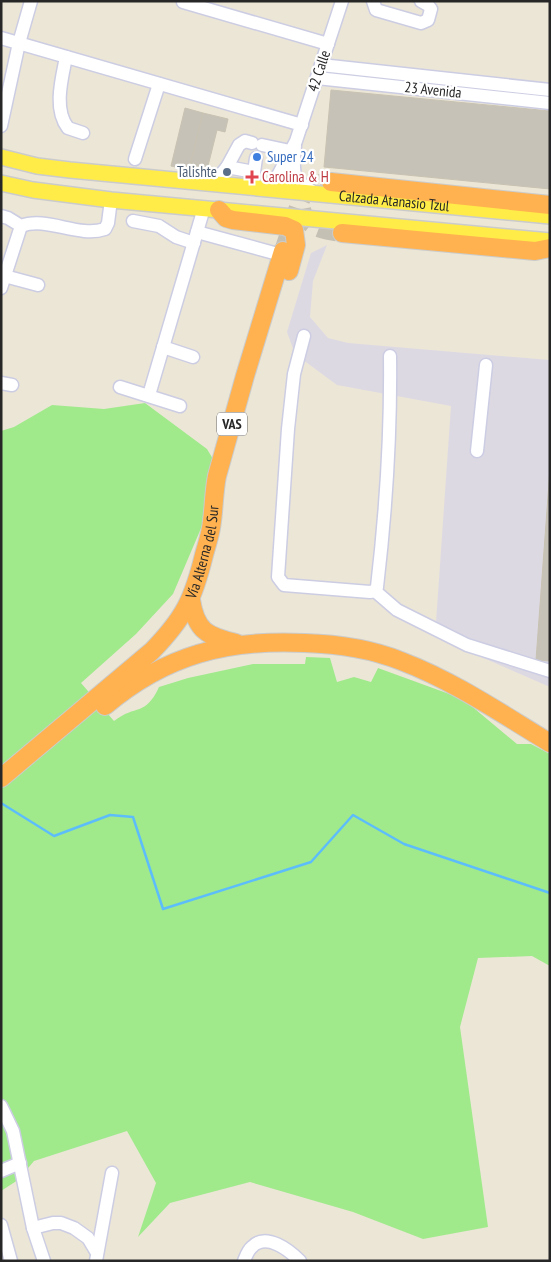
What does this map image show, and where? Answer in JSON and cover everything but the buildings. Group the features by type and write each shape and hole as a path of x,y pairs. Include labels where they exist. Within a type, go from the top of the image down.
{"highway":[{"path":"331,182 394,187 550,205"},
{"path":"211,209 233,220 290,227 294,230 296,245 256,370 219,505 212,522"},
{"path":"342,232 535,251 550,248"},
{"name":"Vía Alterna del Sur","path":"1,793 109,695 171,632 191,600 200,574 212,522 217,476 279,252"},
{"path":"191,600 194,617 205,632 225,641 240,644"},
{"name":"Vía Alterna del Sur","path":"1,778 109,695 189,656 240,644 288,642 322,644 371,652 400,660 456,686 550,743"}],"main road":[{"name":"Calzada Atanasio Tzul","path":"1,157 37,166 70,170 550,216"},
{"name":"Calzada Atanasio Tzul","path":"1,183 33,190 110,200 550,241"}],"street":[{"path":"1,126 19,43 31,1"},
{"name":"42 Calle","path":"267,189 275,181 302,126 342,1"},
{"path":"373,1 373,6 376,10 421,23 428,20 431,9 421,1"},
{"path":"183,2 328,44"},
{"path":"1,38 302,126"},
{"path":"66,57 62,77 61,115 68,128 83,133"},
{"name":"23 Avenida","path":"321,65 362,76 516,93 550,103"},
{"name":"23 Avenida","path":"317,78 362,76"},
{"path":"135,159 159,84"},
{"name":"23 Avenida","path":"516,93 550,90"},
{"path":"214,183 227,168 239,145 245,141 257,144 293,146"},
{"name":"42 Calle","path":"293,146 295,177 302,185 316,194"},
{"path":"252,187 256,158"},
{"path":"227,168 254,172"},
{"path":"38,285 2,279 21,226 30,222 85,230 105,229 108,223 110,200"},
{"path":"149,395 195,238 211,209"},
{"path":"1,216 21,226"},
{"path":"133,221 159,226 176,237 195,238 279,252"},
{"path":"304,336 294,374 288,429 278,577 284,585 375,591 397,610 467,645 550,671"},
{"path":"163,347 193,357"},
{"path":"375,591 384,534 391,418 390,356"},
{"path":"477,451 486,365"},
{"path":"120,387 180,406"},
{"path":"1,1106 13,1131 33,1228 44,1261"},
{"path":"1,1171 20,1163"},
{"path":"97,1257 112,1173"},
{"path":"33,1228 53,1222 74,1228 88,1238 97,1257"},
{"path":"1,1225 11,1261"},
{"path":"244,1261 252,1246 265,1241 276,1243 300,1261"}],"shaded area":[{"path":"327,245 313,281 310,317 328,338 348,343 550,360 550,687 435,637 451,406 337,385 295,354 287,332 311,253"}],"green space":[{"path":"145,403 207,449 216,464 202,526 173,594 136,634 81,683 114,721 149,703 159,687 188,678 253,664 305,664 306,657 330,658 337,682 354,677 371,682 378,668 463,699 517,744 531,744 550,754 550,966 532,956 478,958 460,1027 488,1227 423,1239 353,1212 250,1182 170,1203 138,1237 156,1183 127,1131 34,1161 18,1180 1,1191 1,431 14,427 52,405 104,409"}],"waterway":[{"path":"1,803 54,836 110,815 133,817 163,909 311,862 353,815 404,844 550,893"}],"tunnel":[{"path":"283,251 300,202 306,191 316,184 331,182"},
{"path":"302,209 304,216 312,225 323,230 342,233"}],"place":[{"name":"Super 24","path":"257,157"},
{"name":"Talishte","path":"227,172"},
{"name":"Carolina & H","path":"252,177"}]}
